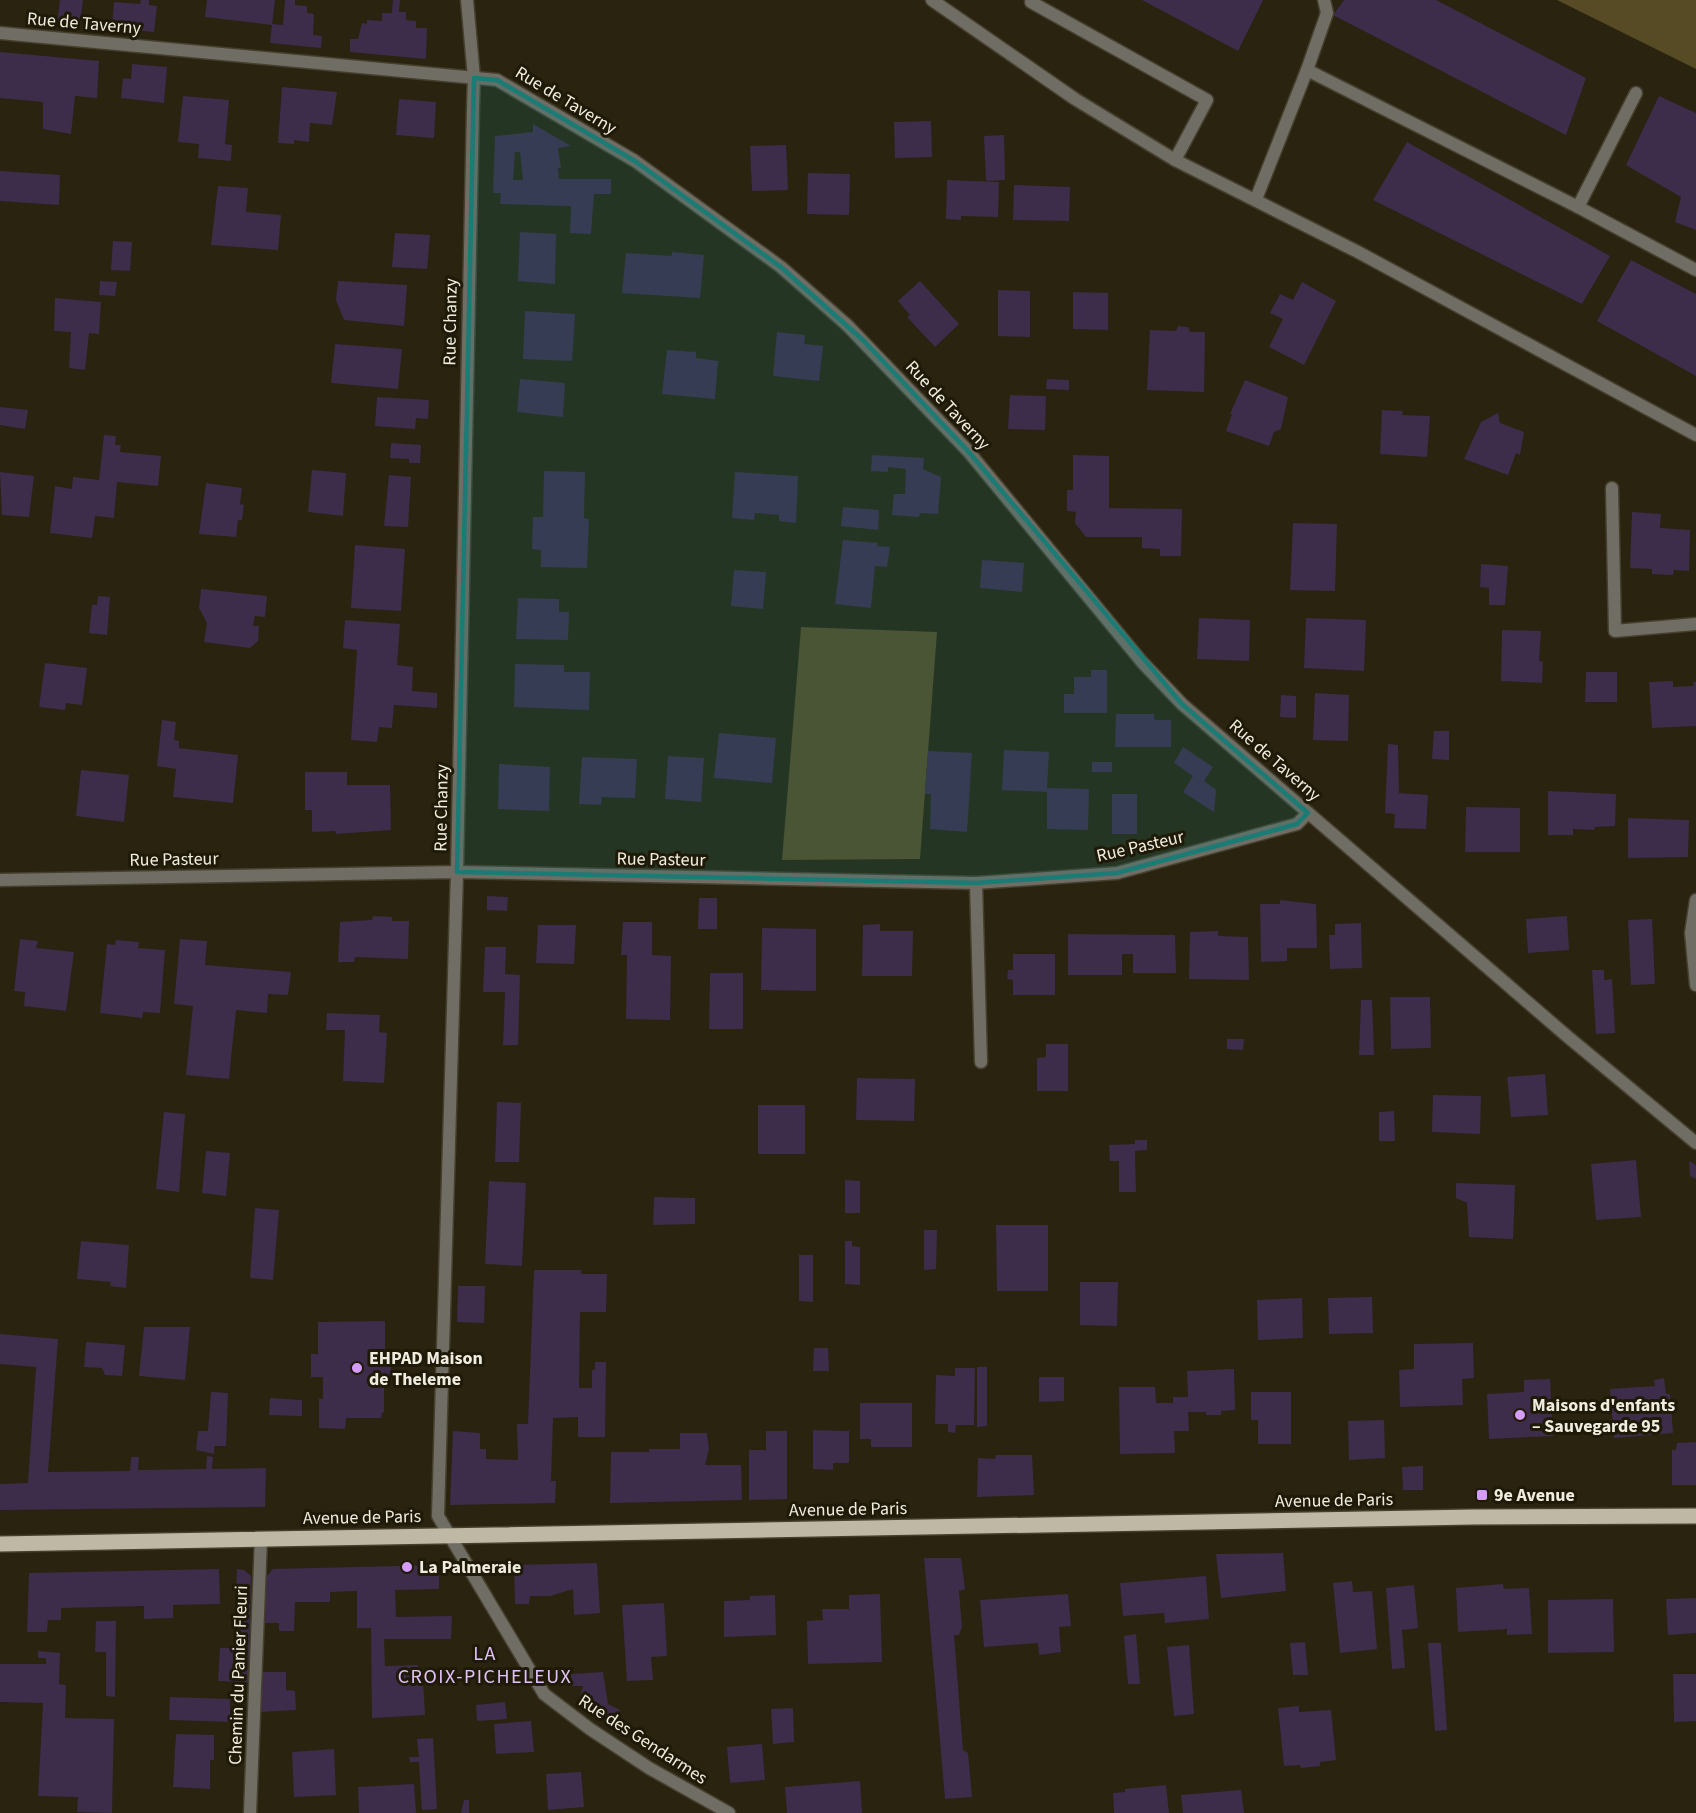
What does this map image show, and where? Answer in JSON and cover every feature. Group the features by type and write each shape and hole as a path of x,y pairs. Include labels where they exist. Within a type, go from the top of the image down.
{"main road":[{"name":"Avenue de Paris","path":"0,1544 1696,1515"}],"street":[{"name":"Rue Chanzy","path":"450,1535 438,1516 438,1506 458,872 474,78 466,0"},
{"path":"932,0 1075,99 1176,160 1256,199 1696,435"},
{"path":"1256,199 1327,13 1323,0"},
{"path":"1031,2 1207,100 1176,160"},
{"name":"Rue de Taverny","path":"0,33 497,80 635,161 790,274 864,340 968,451 1142,662 1182,704 1568,1037 1696,1143"},
{"path":"1307,70 1578,207 1696,270"},
{"path":"1578,207 1636,93"},
{"path":"1612,488 1615,632 1696,624"},
{"name":"Rue Pasteur","path":"0,880 458,872 976,884 1117,873 1298,824 1308,813"},
{"path":"976,884 981,1062"},
{"path":"1696,900 1691,933 1696,985"},
{"name":"Rue des Gendarmes","path":"450,1535 544,1694 590,1729 649,1768 729,1813"},
{"name":"Chemin du Panier Fleuri","path":"250,1813 261,1538"}],"highlighted area":[{"path":"474,78 497,80 635,161 781,267 864,341 968,451 1182,704 1308,813 1297,824 1117,873 976,883 457,872"}],"shaded area":[{"path":"1557,0 1696,0 1696,69"},
{"path":"801,627 937,632 920,859 782,860"}],"building":[{"path":"60,0 83,0 80,26 57,23"},
{"path":"141,0 149,0 149,5 157,6 154,32 112,28 114,2 140,4"},
{"path":"207,0 275,0 272,25 205,17"},
{"path":"285,0 295,0 295,5 307,6 307,13 314,14 313,35 322,36 321,48 270,43 272,24 283,25"},
{"path":"393,0 400,0 399,12 406,12 406,20 416,21 416,28 427,28 426,59 350,52 350,39 358,39 362,23 367,24 367,20 382,21 382,13 392,13"},
{"path":"1142,0 1263,0 1238,51"},
{"path":"1344,0 1436,0 1586,78 1566,135 1333,15"},
{"path":"0,52 99,61 97,98 75,96 71,134 43,129 43,102 0,98"},
{"path":"132,64 167,67 164,103 121,98 123,78 131,79"},
{"path":"282,87 337,92 332,125 310,123 309,142 294,140 294,144 278,143"},
{"path":"183,96 229,100 225,144 232,145 231,161 198,158 199,144 178,142"},
{"path":"1659,96 1696,113 1696,230 1675,222 1681,197 1626,165"},
{"path":"399,99 436,102 434,138 396,135"},
{"path":"931,121 932,157 895,158 894,122"},
{"path":"533,124 571,146 558,148 561,168 558,168 559,179 611,179 611,194 594,194 591,234 570,233 571,206 500,204 501,193 493,193 495,136 533,132","holes":["515,152 520,152 523,180 513,180"]},
{"path":"1004,135 1005,180 986,181 984,136"},
{"path":"1407,142 1610,256 1582,304 1373,200"},
{"path":"786,145 788,190 752,191 750,146"},
{"path":"0,171 60,175 59,205 0,201"},
{"path":"808,173 850,174 849,215 807,214"},
{"path":"947,180 999,182 998,217 961,216 961,220 946,219"},
{"path":"1014,185 1070,187 1069,221 1013,220"},
{"path":"218,186 248,188 246,212 281,215 278,250 211,245"},
{"path":"520,232 556,234 555,284 518,281"},
{"path":"395,233 430,235 427,269 392,267"},
{"path":"113,241 132,242 130,271 111,270"},
{"path":"672,252 704,255 700,298 622,293 626,253 672,256"},
{"path":"1631,260 1696,294 1696,376 1597,321"},
{"path":"100,281 117,282 115,296 99,295"},
{"path":"338,281 407,285 404,326 344,320 336,300"},
{"path":"920,281 959,324 935,347 907,317 910,315 898,301"},
{"path":"1302,282 1336,301 1304,365 1269,347 1283,319 1270,313 1280,294 1293,300"},
{"path":"998,290 1030,291 1030,337 998,336"},
{"path":"1073,292 1108,293 1108,330 1073,329"},
{"path":"55,298 101,302 99,334 89,333 85,370 69,368 71,332 54,331"},
{"path":"525,311 575,314 572,361 523,359"},
{"path":"1178,326 1188,327 1190,332 1205,332 1204,392 1147,390 1150,330 1176,331"},
{"path":"777,332 805,335 804,344 823,346 819,381 773,376"},
{"path":"335,344 402,349 398,389 331,383"},
{"path":"667,350 696,352 696,358 718,361 715,399 662,394"},
{"path":"520,379 565,383 563,417 517,412"},
{"path":"1047,379 1069,380 1069,390 1046,389"},
{"path":"1245,380 1288,397 1281,429 1274,432 1269,446 1226,431 1232,414 1230,414"},
{"path":"1010,395 1046,396 1045,430 1008,429"},
{"path":"377,397 429,400 428,419 416,418 415,429 375,426"},
{"path":"0,407 28,410 25,429 0,425"},
{"path":"1382,410 1403,411 1402,415 1430,416 1427,457 1380,454"},
{"path":"1498,413 1500,423 1524,432 1520,455 1516,453 1508,475 1464,459 1481,422"},
{"path":"104,435 116,436 115,445 121,445 120,452 161,456 158,486 117,482 114,518 95,516 92,538 50,533 55,486 72,489 73,477 99,480"},
{"path":"391,443 421,445 420,463 409,463 409,459 390,458"},
{"path":"872,455 924,458 923,469 941,477 938,514 920,513 919,517 892,515 894,494 905,494 906,469 888,467 888,472 871,471"},
{"path":"1073,455 1109,456 1109,508 1182,509 1181,556 1160,556 1160,549 1142,548 1142,537 1086,537 1075,523 1076,512 1067,511 1067,490 1073,490"},
{"path":"312,470 346,473 343,516 308,512"},
{"path":"544,471 585,472 584,518 589,519 587,568 541,567 541,550 532,549 533,517 543,517"},
{"path":"0,472 34,476 29,517 2,515"},
{"path":"735,472 798,476 796,523 779,521 779,515 755,513 754,520 732,518"},
{"path":"389,475 411,477 408,527 384,526"},
{"path":"206,483 242,488 240,504 244,505 242,520 238,520 236,537 199,534"},
{"path":"843,507 879,510 878,530 841,526"},
{"path":"1632,512 1661,514 1660,528 1690,530 1689,571 1674,570 1673,575 1652,574 1652,569 1630,568"},
{"path":"1293,523 1337,524 1335,591 1290,590"},
{"path":"843,540 878,543 877,546 890,547 887,567 875,566 871,608 835,604"},
{"path":"355,545 405,549 401,611 351,608"},
{"path":"982,560 1024,563 1022,592 980,588"},
{"path":"1481,564 1508,566 1505,605 1489,605 1489,588 1480,587"},
{"path":"734,570 766,572 763,609 731,606"},
{"path":"201,589 267,596 265,617 255,616 253,626 259,626 258,641 250,648 204,642 207,623 199,608"},
{"path":"98,596 110,597 107,635 89,633 92,605 97,605"},
{"path":"518,598 559,599 559,612 569,612 568,640 516,639"},
{"path":"1199,618 1250,620 1249,661 1197,659"},
{"path":"1306,618 1366,620 1364,671 1304,668"},
{"path":"345,620 400,624 397,665 413,667 412,691 437,693 437,708 394,705 392,728 379,727 377,742 351,740 357,650 343,648"},
{"path":"1502,630 1541,631 1539,661 1543,662 1542,683 1501,681"},
{"path":"45,663 87,668 82,705 66,703 65,710 39,707"},
{"path":"515,664 564,665 564,672 590,672 589,710 514,707"},
{"path":"1091,670 1107,670 1107,713 1064,713 1064,694 1074,694 1074,677 1091,677"},
{"path":"1586,672 1617,672 1617,702 1585,702"},
{"path":"1673,681 1673,687 1694,686 1693,682 1696,682 1696,726 1652,728 1649,682"},
{"path":"1315,693 1349,695 1348,741 1313,740"},
{"path":"1281,695 1296,696 1296,718 1280,717"},
{"path":"1116,714 1154,714 1154,720 1171,720 1171,747 1115,747"},
{"path":"162,720 176,722 174,740 179,741 179,748 238,755 233,803 173,797 176,769 157,766"},
{"path":"1434,731 1449,731 1449,760 1432,759"},
{"path":"719,733 776,738 772,783 714,778"},
{"path":"1388,744 1398,745 1399,793 1428,795 1426,829 1394,828 1395,814 1385,813"},
{"path":"1183,747 1213,767 1204,781 1216,790 1214,812 1183,792 1193,776 1174,763"},
{"path":"1004,750 1049,752 1047,788 1089,789 1088,830 1047,829 1047,792 1002,790"},
{"path":"928,751 972,753 967,832 930,829 931,794 925,794"},
{"path":"668,756 704,758 701,802 665,799"},
{"path":"582,757 637,759 635,798 602,797 601,805 579,804"},
{"path":"1092,762 1112,762 1112,772 1092,772"},
{"path":"499,764 550,767 549,811 498,809"},
{"path":"81,770 129,775 124,822 76,816"},
{"path":"305,772 347,772 347,785 390,785 391,830 336,834 335,831 312,832 312,810 305,810"},
{"path":"1548,791 1616,794 1615,826 1595,827 1594,830 1573,829 1573,835 1548,835"},
{"path":"1112,794 1137,794 1137,834 1112,834"},
{"path":"1466,807 1520,808 1520,852 1465,852"},
{"path":"1628,818 1689,820 1688,857 1628,858"},
{"path":"487,896 508,897 507,911 487,910"},
{"path":"699,898 717,898 717,929 698,929"},
{"path":"1280,900 1316,904 1317,948 1287,948 1287,961 1261,962 1260,904 1280,904"},
{"path":"373,916 392,917 392,921 409,921 408,959 355,957 354,962 338,962 340,922 372,920"},
{"path":"1567,916 1569,950 1528,953 1526,919"},
{"path":"1652,919 1655,984 1631,985 1628,920"},
{"path":"623,922 652,922 652,955 671,956 670,1020 626,1019 627,955 621,955"},
{"path":"1361,923 1362,968 1330,969 1329,935 1335,935 1335,924"},
{"path":"880,924 880,931 913,931 912,976 862,976 863,925"},
{"path":"538,925 576,925 574,964 536,963"},
{"path":"762,928 816,929 816,991 761,990"},
{"path":"1218,931 1218,936 1248,937 1249,980 1189,979 1190,932"},
{"path":"1068,934 1175,935 1176,973 1133,973 1133,954 1122,954 1122,975 1068,975"},
{"path":"20,939 38,941 36,948 74,952 66,1011 24,1006 25,992 14,991"},
{"path":"180,939 207,941 205,965 291,972 288,995 268,994 267,1013 236,1010 229,1079 186,1075 193,1006 174,1004"},
{"path":"116,940 139,942 138,948 165,950 160,1013 143,1012 142,1018 100,1013 107,944 115,945"},
{"path":"485,947 506,947 505,974 520,975 518,1045 503,1045 505,992 483,992"},
{"path":"1013,954 1055,954 1055,995 1013,995 1013,980 1007,979 1008,970 1013,970"},
{"path":"1592,970 1604,970 1604,980 1612,979 1615,1033 1596,1034"},
{"path":"710,973 743,973 743,1029 709,1029"},
{"path":"1390,997 1430,997 1431,1048 1391,1049"},
{"path":"1361,1000 1372,1000 1374,1055 1359,1055"},
{"path":"327,1013 380,1015 379,1032 387,1033 384,1083 343,1081 345,1030 326,1030"},
{"path":"1227,1039 1244,1039 1243,1050 1227,1049"},
{"path":"1046,1044 1068,1044 1068,1091 1037,1091 1037,1058 1046,1057"},
{"path":"1545,1074 1548,1115 1511,1117 1507,1077"},
{"path":"857,1078 915,1079 914,1121 856,1120"},
{"path":"1433,1095 1481,1096 1480,1134 1432,1132"},
{"path":"497,1102 521,1103 519,1162 495,1162"},
{"path":"758,1105 805,1105 805,1154 758,1154"},
{"path":"1394,1111 1395,1141 1379,1141 1379,1112"},
{"path":"164,1112 185,1114 179,1192 156,1189"},
{"path":"1135,1140 1147,1140 1147,1150 1135,1151 1136,1192 1119,1192 1119,1161 1110,1161 1109,1145 1135,1144"},
{"path":"206,1151 230,1153 226,1196 202,1193"},
{"path":"1636,1160 1641,1217 1596,1220 1591,1164"},
{"path":"1689,1161 1696,1165 1696,1179 1690,1176"},
{"path":"845,1180 860,1181 860,1213 845,1213"},
{"path":"489,1181 526,1183 522,1266 485,1264"},
{"path":"1456,1183 1515,1185 1513,1239 1469,1237 1467,1203 1456,1198"},
{"path":"654,1197 695,1198 695,1224 653,1225"},
{"path":"255,1208 279,1210 273,1280 250,1278"},
{"path":"996,1225 1048,1225 1048,1291 997,1291"},
{"path":"924,1230 937,1230 936,1269 924,1270"},
{"path":"81,1241 129,1245 126,1288 110,1286 111,1282 77,1279"},
{"path":"845,1241 852,1241 852,1246 860,1247 860,1285 845,1284"},
{"path":"799,1255 813,1255 813,1302 799,1301"},
{"path":"534,1270 581,1270 581,1274 607,1274 606,1312 580,1312 579,1388 592,1388 592,1370 595,1370 595,1362 606,1362 605,1437 578,1437 578,1417 553,1418 551,1481 556,1481 555,1503 450,1505 453,1431 480,1433 480,1449 486,1449 486,1459 518,1460 517,1424 528,1424"},
{"path":"1080,1282 1118,1282 1117,1326 1080,1325"},
{"path":"458,1286 485,1286 484,1323 457,1322"},
{"path":"1372,1297 1373,1333 1329,1334 1328,1298"},
{"path":"1302,1298 1303,1338 1258,1340 1257,1300"},
{"name":"EHPAD Maison de Theleme","path":"385,1321 385,1357 391,1360 391,1375 384,1380 384,1412 381,1418 346,1418 345,1429 319,1428 319,1399 323,1399 323,1377 311,1377 311,1354 318,1354 318,1322"},
{"path":"144,1327 190,1327 185,1380 139,1376"},
{"path":"0,1334 58,1339 48,1472 130,1471 131,1457 139,1457 138,1470 206,1469 207,1456 213,1457 212,1469 266,1468 265,1507 0,1510 0,1484 28,1483 36,1367 0,1364"},
{"path":"86,1342 125,1345 122,1376 105,1375 102,1368 84,1367"},
{"path":"1473,1343 1474,1378 1462,1379 1463,1405 1400,1407 1399,1370 1414,1369 1414,1344"},
{"path":"814,1348 828,1348 829,1371 813,1371"},
{"path":"977,1367 987,1367 987,1426 977,1427"},
{"path":"955,1368 975,1368 974,1425 956,1425 955,1433 948,1432 948,1424 935,1424 936,1375 955,1376"},
{"path":"1234,1369 1235,1410 1221,1411 1221,1415 1188,1412 1189,1431 1174,1431 1175,1453 1120,1454 1119,1387 1155,1387 1156,1403 1173,1403 1173,1397 1188,1397 1187,1371"},
{"path":"1039,1377 1064,1377 1064,1401 1039,1402"},
{"path":"1664,1378 1666,1394 1670,1394 1673,1433 1614,1438 1610,1389 1655,1386 1654,1380"},
{"name":"Maisons d'enfants – Sauvegarde 95","path":"1550,1379 1553,1436 1489,1439 1487,1394 1524,1392 1524,1380"},
{"path":"211,1392 228,1393 226,1446 214,1446 214,1454 196,1450 198,1431 208,1431"},
{"path":"1251,1392 1291,1392 1291,1444 1258,1444 1258,1420 1251,1420"},
{"path":"270,1398 302,1400 302,1416 269,1415"},
{"path":"860,1403 912,1403 912,1447 871,1447 871,1439 860,1439"},
{"path":"1384,1420 1385,1458 1349,1460 1348,1421"},
{"path":"813,1430 849,1431 849,1463 833,1463 833,1470 813,1469"},
{"path":"766,1431 787,1431 787,1499 749,1500 749,1450 766,1450"},
{"path":"680,1433 707,1433 709,1449 705,1465 741,1465 742,1500 610,1503 611,1452 680,1449"},
{"path":"1696,1442 1696,1485 1672,1485 1672,1450 1676,1450 1677,1443"},
{"path":"996,1455 1032,1455 1034,1495 977,1497 978,1458 995,1459"},
{"path":"1423,1466 1423,1490 1403,1490 1402,1467"},
{"path":"1283,1553 1286,1591 1221,1598 1216,1554"},
{"path":"924,1558 961,1558 965,1589 959,1591 962,1627 959,1635 954,1635 963,1750 968,1753 972,1797 945,1799"},
{"path":"597,1563 600,1613 574,1615 573,1589 550,1596 530,1596 529,1604 515,1604 514,1565"},
{"path":"439,1565 439,1589 395,1590 396,1617 452,1616 451,1639 384,1639 385,1666 418,1665 419,1679 423,1679 425,1715 372,1718 371,1628 357,1628 357,1591 330,1592 330,1602 295,1602 294,1631 279,1631 279,1623 265,1623 266,1577 273,1569"},
{"path":"219,1569 220,1604 173,1605 173,1618 144,1619 144,1606 61,1608 61,1620 48,1620 47,1632 27,1632 29,1573"},
{"path":"237,1569 244,1570 251,1576 248,1682 218,1681 220,1648 234,1648"},
{"path":"1206,1576 1209,1619 1165,1623 1164,1613 1123,1616 1120,1583"},
{"path":"1352,1581 1353,1592 1372,1591 1377,1649 1340,1653 1333,1583"},
{"path":"1503,1584 1504,1589 1529,1588 1532,1634 1507,1635 1507,1629 1458,1632 1456,1588"},
{"path":"1414,1585 1418,1628 1402,1630 1405,1668 1392,1669 1386,1588"},
{"path":"880,1594 882,1662 808,1664 807,1621 823,1620 822,1609 849,1609 849,1595"},
{"path":"1068,1594 1071,1626 1059,1627 1061,1652 1039,1655 1038,1643 984,1647 980,1600"},
{"path":"775,1595 776,1635 724,1637 724,1601 750,1600 750,1596"},
{"path":"1696,1598 1696,1633 1668,1635 1666,1599"},
{"path":"1613,1599 1614,1652 1548,1653 1548,1600"},
{"path":"664,1603 667,1656 651,1657 653,1680 627,1681 622,1605"},
{"path":"96,1621 116,1621 115,1697 106,1696 106,1652 95,1652"},
{"path":"1136,1634 1140,1684 1128,1684 1124,1636"},
{"path":"1305,1642 1308,1675 1293,1675 1290,1643"},
{"path":"1428,1643 1441,1643 1447,1730 1435,1731"},
{"path":"1189,1645 1194,1714 1174,1716 1167,1647"},
{"path":"38,1651 60,1653 59,1684 66,1685 65,1718 114,1719 112,1813 77,1812 78,1797 38,1796 43,1703 0,1702 0,1664 46,1664 46,1658 38,1658"},
{"path":"262,1672 286,1672 286,1690 295,1691 296,1710 261,1712"},
{"path":"603,1672 608,1704 620,1710 614,1719 580,1697 583,1686 572,1686 571,1674"},
{"path":"1673,1674 1696,1674 1696,1721 1674,1722"},
{"path":"170,1697 230,1699 230,1722 169,1720"},
{"path":"505,1702 507,1719 477,1721 476,1705"},
{"path":"1299,1706 1299,1712 1331,1710 1336,1760 1320,1762 1320,1766 1301,1768 1300,1765 1284,1766 1278,1708"},
{"path":"793,1708 794,1742 773,1744 771,1709"},
{"path":"531,1721 534,1752 496,1754 494,1724"},
{"path":"176,1734 214,1735 214,1760 210,1760 210,1789 173,1787"},
{"path":"433,1738 437,1809 422,1810 419,1762 410,1762 409,1757 419,1757 417,1739"},
{"path":"762,1744 765,1780 730,1783 727,1747"},
{"path":"334,1749 336,1795 294,1797 292,1752"},
{"path":"581,1772 584,1807 548,1810 546,1774"},
{"path":"860,1781 862,1813 787,1813 785,1787"},
{"path":"414,1784 416,1813 359,1813 358,1787"},
{"path":"1166,1785 1169,1813 1114,1813 1113,1793 1125,1792 1125,1789"},
{"path":"1241,1790 1244,1813 1183,1813 1181,1795"},
{"path":"464,1800 469,1800 469,1813 461,1813"}],"place":[{"name":"EHPAD Maison de Theleme","path":"357,1368"},
{"name":"Maisons d'enfants – Sauvegarde 95","path":"1520,1415"},
{"name":"9e Avenue","path":"1482,1495"},
{"name":"La Palmeraie","path":"407,1567"}],"district":[{"name":"LA CROIX-PICHELEUX","path":"485,1664"}]}
